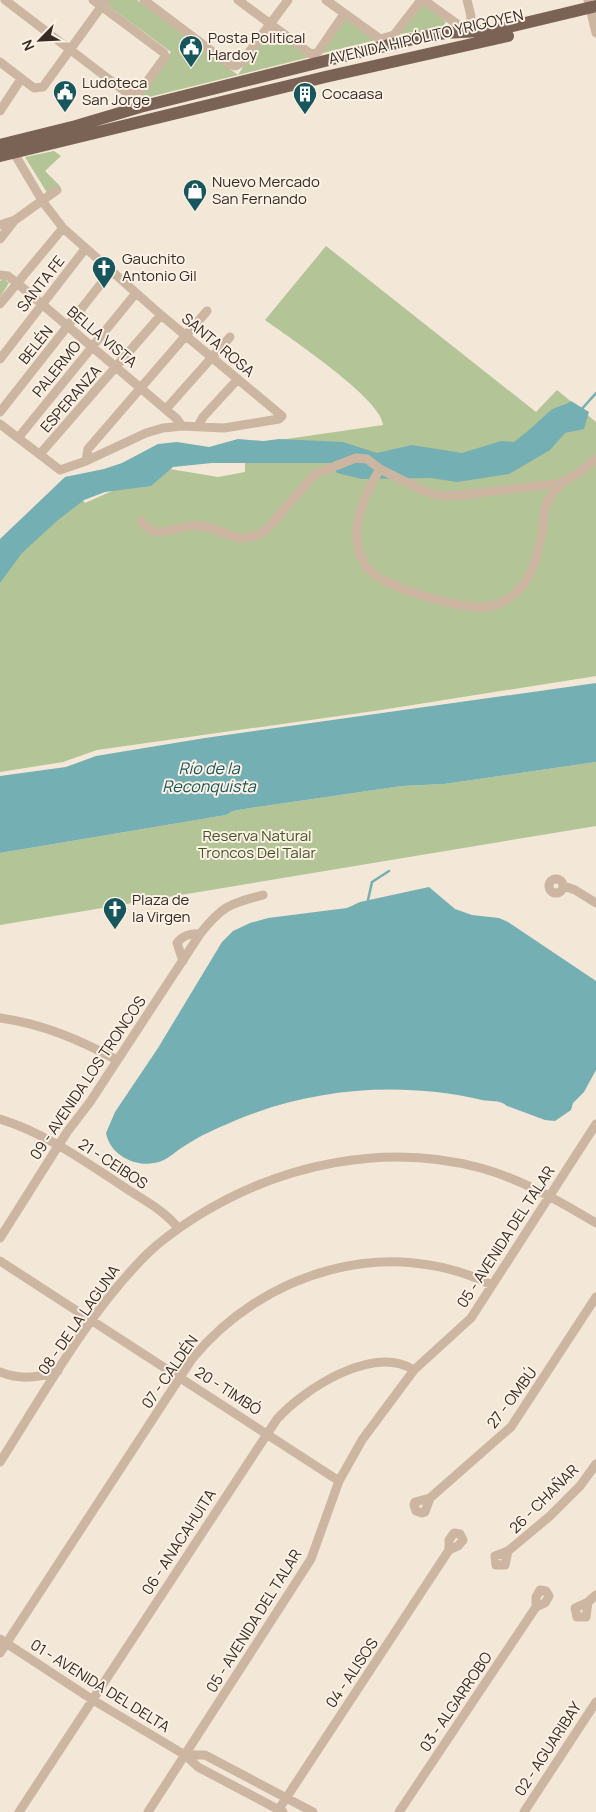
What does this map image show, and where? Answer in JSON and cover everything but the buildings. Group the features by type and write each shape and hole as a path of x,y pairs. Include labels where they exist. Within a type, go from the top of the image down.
{"main road":[{"name":"AVENIDA HIPÓLITO YRIGOYEN","path":"0,156 325,77 470,38 592,9"},
{"name":"AVENIDA HIPÓLITO YRIGOYEN","path":"0,145 153,104 433,34 470,38"},
{"path":"321,62 325,77"},
{"path":"153,104 156,118"}],"street":[{"path":"5,0 127,93 138,94 165,57 164,53 104,3 93,0"},
{"path":"144,0 229,64 235,66 241,63 288,0"},
{"path":"238,0 308,52 314,54 344,14"},
{"path":"326,0 380,39 394,35 422,0 470,38"},
{"path":"467,0 471,16 470,38"},
{"path":"0,62 34,88 39,89 104,3"},
{"path":"592,9 596,33"},
{"path":"0,111 21,79"},
{"name":"SANTA ROSA","path":"0,145 14,153 44,202 63,228 161,315 282,416 279,419 224,428 182,426 155,430 86,461 60,470 40,454"},
{"path":"0,225 15,220 44,202 57,190"},
{"path":"0,239 15,220"},
{"path":"0,304 63,228"},
{"name":"SANTA FE","path":"0,359 85,249"},
{"name":"BELÉN","path":"0,412 111,271"},
{"name":"BELLA VISTA","path":"0,275 8,276 17,283 166,409 182,426"},
{"name":"PALERMO","path":"18,438 136,293"},
{"path":"86,461 88,449 208,312"},
{"name":"ESPERANZA","path":"40,454 161,315"},
{"path":"166,409 230,338"},
{"path":"198,426 203,417 238,379"},
{"path":"0,424 40,454"},
{"path":"141,521 153,532 197,526 243,540 254,538 264,532 315,474 356,458 367,459 380,469 436,495 455,496 560,483 577,474 596,459"},
{"path":"380,469 368,489 356,528 359,549 366,566 378,577 425,598 483,607 499,604 526,584 534,566 546,506 560,483"},
{"path":"564,886 575,890 596,903"},
{"name":"09 - AVENIDA LOS TRONCOS","path":"0,1238 200,934 220,910 229,905 263,895"},
{"path":"183,961 177,943 184,937 200,934"},
{"path":"0,1018 32,1024 67,1035 118,1060"},
{"name":"21 - CEIBOS","path":"0,1119 29,1130 59,1146 165,1214 178,1228"},
{"name":"05 - AVENIDA DEL TALAR","path":"148,1812 312,1559 340,1481 362,1440 414,1370 467,1323 596,1124"},
{"name":"08 - DE LA LAGUNA","path":"0,1462 58,1371 106,1301 141,1260 178,1228 231,1197 282,1175 328,1164 373,1158 421,1158 462,1164 506,1176 549,1195 596,1223"},
{"name":"20 - TIMBÓ","path":"0,1261 340,1481"},
{"name":"07 - CALDÉN","path":"0,1653 3,1641 180,1377 202,1347 238,1316 288,1285 321,1272 370,1262 418,1263 458,1271 492,1285"},
{"name":"27 - OMBÚ","path":"430,1498 511,1427 596,1297"},
{"name":"06 - ANACAHUITA","path":"19,1812 266,1433 282,1413 300,1397 341,1372 373,1364 407,1366 414,1370"},
{"path":"0,1372 13,1376 34,1378 58,1371"},
{"name":"26 - CHAÑAR","path":"508,1551 568,1498 596,1464"},
{"name":"04 - ALISOS","path":"280,1811 285,1798 449,1550"},
{"path":"588,1602 596,1596"},
{"name":"03 - ALGARROBO","path":"399,1812 536,1607"},
{"name":"01 - AVENIDA DEL DELTA","path":"3,1641 93,1700 185,1755 198,1768 280,1811"},
{"name":"02 - AGUARIBAY","path":"524,1812 596,1702"},
{"name":"01 - AVENIDA DEL DELTA","path":"185,1755 206,1755 313,1812"}],"green space":[{"path":"110,0 137,0 238,75 137,100 171,52 107,5"},
{"path":"423,0 446,22 443,27 394,35"},
{"path":"344,14 380,39 315,55"},
{"path":"270,24 314,56 238,75"},
{"path":"54,151 61,156 45,171 60,186 49,196 25,157"},
{"path":"326,246 536,412 557,390 596,422 596,676 381,710 97,750 63,762 0,772 0,542 67,480 85,503 164,468 218,477 245,472 245,445 383,425 379,414 351,385 312,353 265,320"},
{"path":"4,279 9,283 0,297 0,281"},
{"name":"Reserva Natural Troncos Del Talar","path":"596,762 596,826 0,925 0,853 226,815 233,811 250,808 402,786 444,784"}],"water":[{"path":"571,401 589,412 584,429 565,433 550,450 509,474 457,482 431,478 362,479 337,473 330,463 212,463 173,467 151,486 105,492 84,500 58,520 22,553 0,583 0,539 65,477 104,469 122,463 158,444 177,442 209,447 238,439 264,441 279,439 343,442 377,453 412,445 462,453 501,441 514,442 550,411"},
{"name":"Río de la Reconquista","path":"596,683 596,762 444,784 402,786 250,808 233,811 226,815 0,853 0,776 66,767 96,756 205,738"},
{"path":"429,887 455,909 472,915 499,918 508,922 596,981 596,1070 584,1092 573,1103 571,1110 555,1121 545,1120 498,1102 451,1094 388,1090 356,1091 294,1101 264,1110 204,1135 159,1162 147,1164 132,1161 124,1158 113,1148 108,1141 106,1133 115,1112 158,1048 222,942 233,931 250,923 268,918 347,908 360,902"}],"waterway":[{"path":"580,411 596,393"},
{"path":"368,900 372,882 389,871"}],"place":[{"name":"Posta Political Hardoy","path":"191,68"},
{"name":"Ludoteca San Jorge","path":"65,113"},
{"name":"Cocaasa","path":"305,115"},
{"name":"Nuevo Mercado San Fernando","path":"195,212"},
{"name":"Gauchito Antonio Gil","path":"104,289"},
{"name":"Plaza de la Virgen","path":"115,930"}]}
